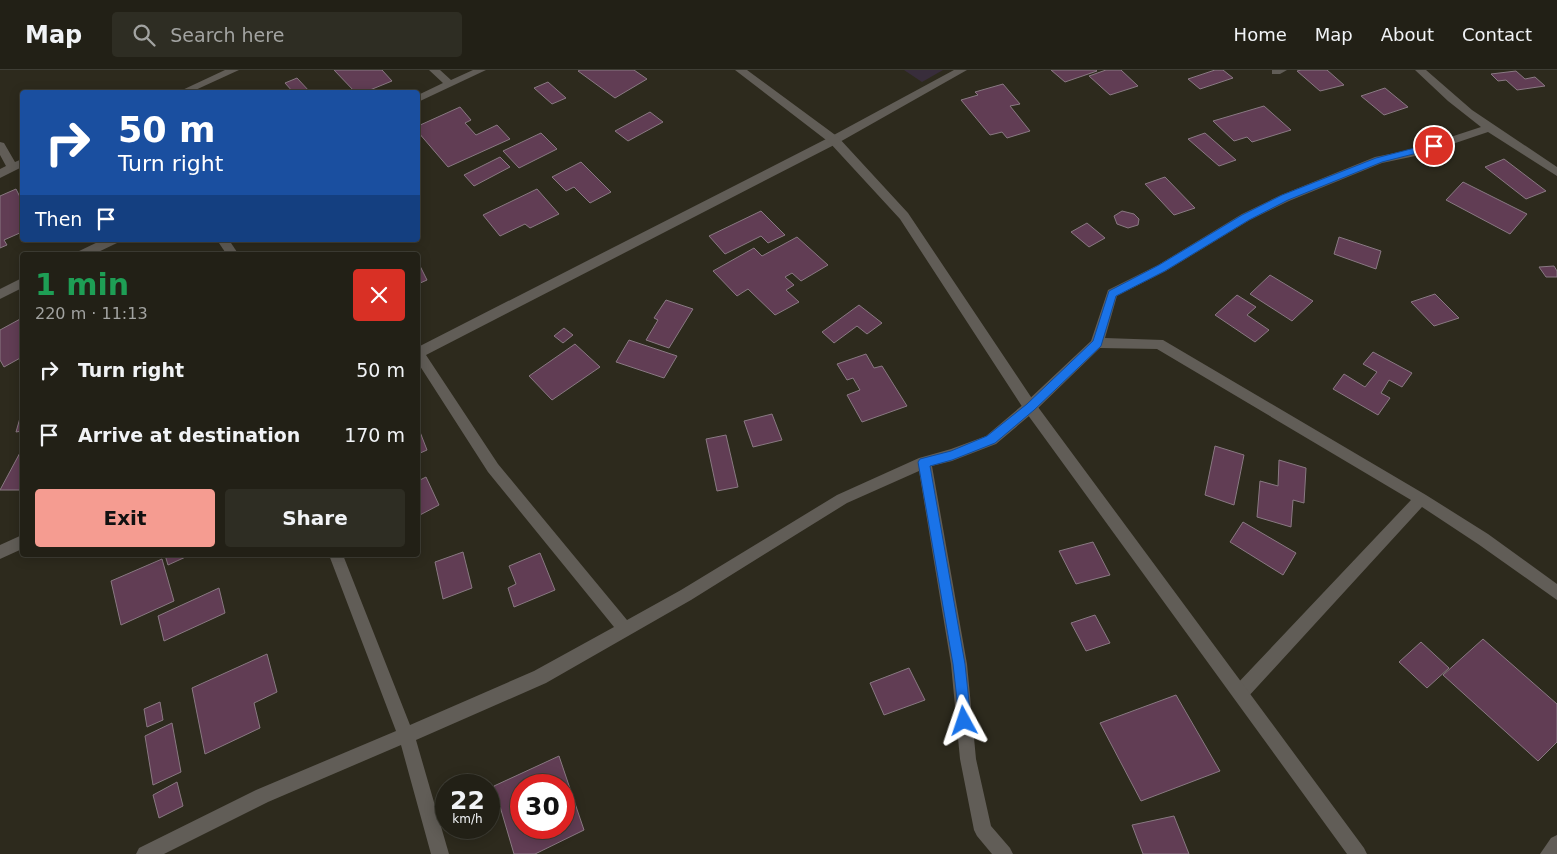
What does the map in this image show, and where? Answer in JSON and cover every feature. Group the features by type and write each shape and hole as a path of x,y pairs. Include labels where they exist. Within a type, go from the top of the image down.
{"street":[{"path":"188,90 234,70"},
{"path":"434,70 450,84"},
{"path":"420,98 481,70"},
{"path":"740,70 834,140 904,216 1030,407 1241,692 1358,854"},
{"path":"420,352 834,140 962,70"},
{"path":"1420,70 1434,85 1488,128 1557,172"},
{"path":"145,854 262,796 435,724 540,677 626,630 842,499 924,462 952,455 991,440 1030,407 1097,343 1112,293 1162,268 1246,217 1285,198 1379,160 1416,152 1488,128"},
{"path":"0,146 18,165 0,174"},
{"path":"88,252 109,242"},
{"path":"0,294 20,284"},
{"path":"1097,343 1159,344 1421,499 1483,539 1557,594"},
{"path":"420,356 492,466 626,630"},
{"path":"924,462 959,664 968,759 983,830 1004,854"},
{"path":"1241,692 1421,499"},
{"path":"0,552 20,543"},
{"path":"337,557 406,735 440,854"},
{"path":"1549,854 1557,844"}],"shaded area":[{"path":"904,70 943,70 922,82"}],"building":[{"path":"334,70 382,70 392,81 370,90 353,90"},
{"path":"634,70 647,79 615,98 578,71"},
{"path":"1051,70 1096,70 1097,71 1065,82"},
{"path":"1106,70 1121,70 1138,86 1110,95 1089,76"},
{"path":"1215,70 1223,70 1233,78 1200,89 1188,79"},
{"path":"1327,70 1344,85 1320,91 1297,71"},
{"path":"1516,71 1525,79 1535,77 1545,86 1517,90 1506,80 1498,81 1491,74"},
{"path":"297,78 308,90 291,90 285,83"},
{"path":"548,82 566,98 552,104 534,88"},
{"path":"1003,84 1020,104 1010,106 1030,131 1007,138 1002,132 990,135 961,100 978,95 975,92"},
{"path":"1385,88 1408,107 1384,115 1361,96"},
{"path":"1264,106 1291,130 1252,142 1247,137 1234,141 1213,121"},
{"path":"460,107 471,120 465,123 476,135 497,125 510,139 448,167 420,134 420,125"},
{"path":"650,112 663,122 628,141 615,131"},
{"path":"541,133 557,149 519,168 503,151"},
{"path":"1205,133 1236,160 1219,166 1188,139"},
{"path":"500,157 510,167 474,186 464,175"},
{"path":"1504,159 1546,191 1526,199 1485,167"},
{"path":"581,162 611,192 590,203 574,187 566,191 552,177"},
{"path":"1165,177 1195,208 1174,215 1145,184"},
{"path":"1463,182 1527,214 1510,234 1446,200"},
{"path":"16,189 20,197 20,233 4,240 7,245 0,248 0,196"},
{"path":"537,189 559,214 530,228 525,224 500,236 483,215"},
{"path":"761,211 785,235 768,243 761,236 725,254 709,236"},
{"path":"1122,211 1134,214 1139,219 1138,225 1128,228 1117,224 1114,216"},
{"path":"1087,223 1105,238 1089,247 1071,232"},
{"path":"797,237 828,265 801,281 792,273 785,277 794,285 786,290 799,302 775,315 748,289 737,296 713,271 754,248 762,256"},
{"path":"1339,237 1381,251 1376,269 1334,254"},
{"path":"420,266 427,280 420,283"},
{"path":"1554,266 1557,271 1557,277 1546,277 1539,267"},
{"path":"1270,275 1313,301 1292,321 1250,294"},
{"path":"1435,294 1459,318 1434,326 1411,302"},
{"path":"1237,295 1256,307 1247,315 1269,330 1255,342 1215,315"},
{"path":"666,300 693,309 669,348 646,340 658,320 654,318"},
{"path":"859,305 882,323 867,334 857,326 834,343 822,332"},
{"path":"20,319 20,358 4,367 0,360 0,330"},
{"path":"564,328 573,335 563,343 554,336"},
{"path":"629,340 677,356 664,378 616,362"},
{"path":"575,344 600,367 552,400 529,376"},
{"path":"1373,352 1412,373 1402,387 1389,380 1381,393 1390,398 1378,415 1333,389 1344,374 1365,387 1377,372 1363,364"},
{"path":"866,354 874,368 882,366 907,406 862,422 847,395 860,390 853,378 847,380 837,364"},
{"path":"772,414 782,440 753,447 744,421"},
{"path":"20,418 20,431 16,432"},
{"path":"420,432 427,450 420,453"},
{"path":"726,435 738,487 717,491 706,439"},
{"path":"1215,446 1244,455 1234,505 1205,495"},
{"path":"20,453 20,490 0,490"},
{"path":"1279,460 1306,468 1304,503 1293,500 1291,527 1257,517 1260,481 1278,486"},
{"path":"426,477 439,505 420,515 420,480"},
{"path":"1243,522 1296,553 1283,575 1230,542"},
{"path":"1093,542 1110,575 1076,584 1059,551"},
{"path":"463,552 472,588 443,599 435,562"},
{"path":"540,553 555,590 514,607 508,588 516,584 509,566"},
{"path":"166,557 186,557 168,565"},
{"path":"162,559 174,601 121,625 111,581"},
{"path":"219,588 225,613 164,641 158,616"},
{"path":"1095,615 1110,643 1086,651 1071,623"},
{"path":"1483,639 1557,704 1557,742 1538,761 1443,675"},
{"path":"1421,642 1449,668 1427,688 1399,662"},
{"path":"267,654 277,692 254,703 260,728 205,754 192,688"},
{"path":"909,668 925,700 884,715 870,683"},
{"path":"1176,695 1220,771 1141,801 1100,723"},
{"path":"160,702 163,720 147,727 144,709"},
{"path":"172,723 181,772 153,785 145,736"},
{"path":"559,756 565,774 520,774"},
{"path":"510,779 510,839 566,839 535,854 514,854 500,806 500,783"},
{"path":"177,782 183,806 159,818 153,795"},
{"path":"575,803 584,830 575,834"},
{"path":"1174,816 1189,854 1143,854 1132,825"}],"route":[{"path":"964,721 959,664 924,462 952,455 991,440 1030,407 1097,343 1112,293 1162,268 1246,217 1285,198 1379,160 1434,146"}]}
